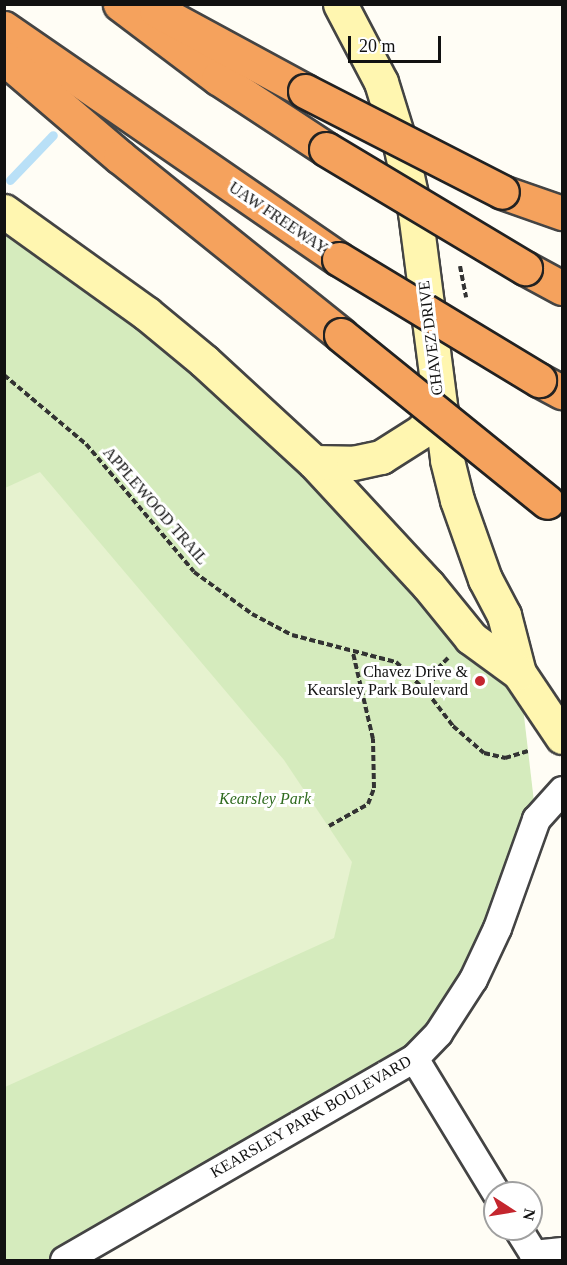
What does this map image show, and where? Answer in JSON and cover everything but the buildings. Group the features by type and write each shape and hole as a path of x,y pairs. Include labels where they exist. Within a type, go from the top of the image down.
{"highway":[{"path":"120,4 218,78 326,149 562,288"},
{"path":"145,4 304,91 502,192 562,213"},
{"name":"UAW FREEWAY","path":"4,27 339,259 550,386"},
{"path":"4,58 120,157 555,508"}],"main road":[{"name":"CHAVEZ DRIVE","path":"340,4 381,82 399,140 415,212 439,408 457,500 485,579 504,615 519,673 562,737"},
{"name":"CHAVEZ DRIVE","path":"4,210 146,313 314,462 428,585 471,638 519,673"},
{"path":"314,462 353,463 381,457 422,431 439,408"}],"street":[{"name":"KEARSLEY PARK BOULEVARD","path":"64,1260 414,1058 438,1033 473,979 497,928 536,819 562,790"},
{"path":"414,1058 489,1181"},
{"path":"525,1241 535,1257 562,1251"}],"path":[{"name":"APPLEWOOD TRAIL","path":"4,375 86,444 194,572 252,614 292,635 353,653 396,662 427,692"},
{"path":"328,826 368,804 375,788 373,739 353,653"}],"green space":[{"name":"Kearsley Park","path":"4,213 146,313 519,673 536,819 438,1033 64,1260 5,1260"},
{"path":"40,472 284,760 352,862 334,938 5,1087 5,488"}],"waterway":[{"path":"10,180 53,135"}],"place":[{"name":"Chavez Drive & Kearsley Park Boulevard","path":"480,681"}]}
